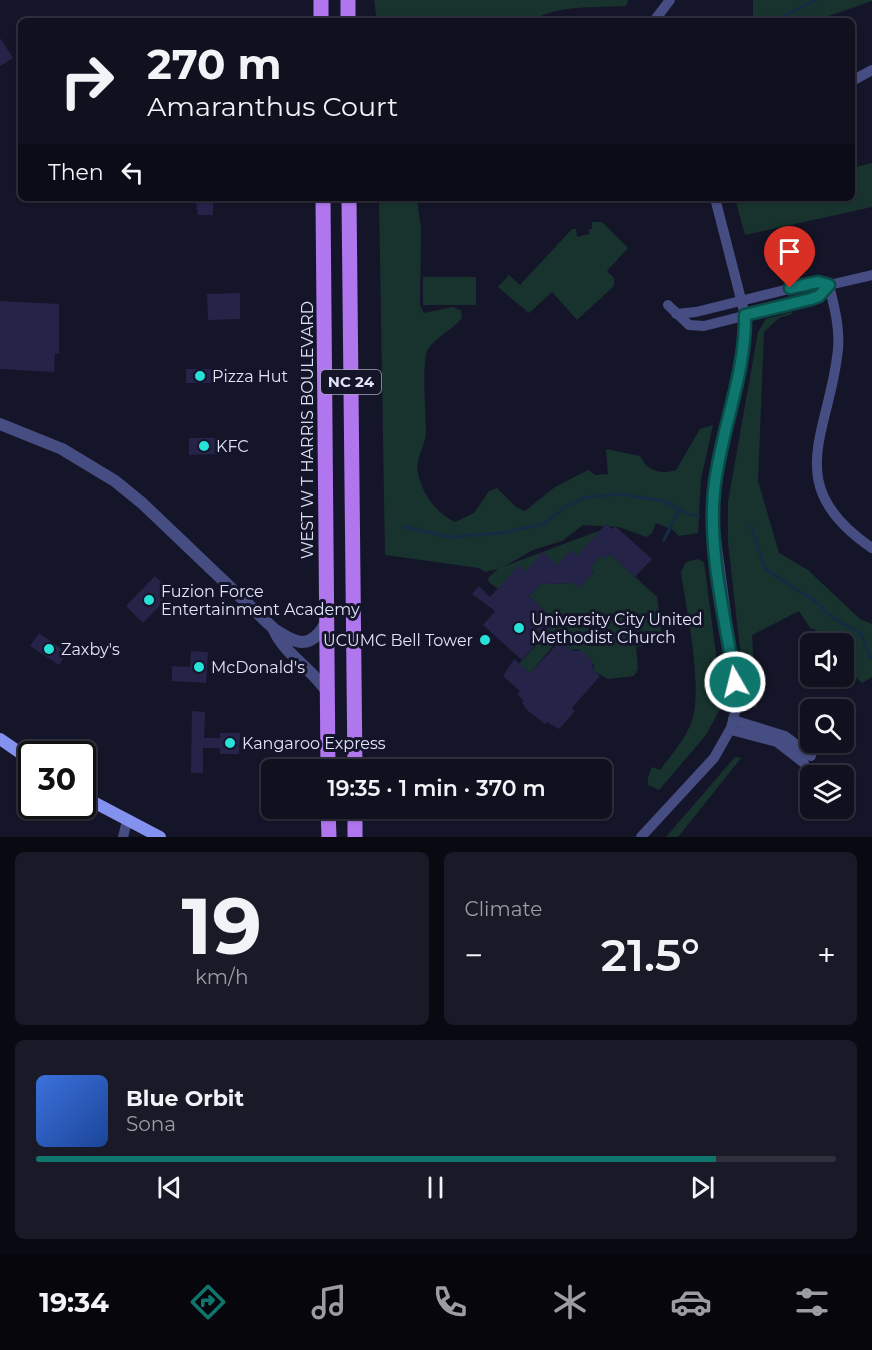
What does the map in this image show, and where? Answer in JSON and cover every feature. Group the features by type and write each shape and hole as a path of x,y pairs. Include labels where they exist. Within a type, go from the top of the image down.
{"main road":[{"path":"321,0 321,18"},
{"path":"348,0 348,18"},
{"name":"WEST W T HARRIS BOULEVARD","path":"323,201 328,759"},
{"name":"NC 24","path":"350,201 355,759"},
{"path":"0,739 18,751"},
{"path":"96,804 160,837"},
{"path":"328,819 329,837"},
{"path":"355,819 356,837"}],"street":[{"path":"656,18 670,0"},
{"path":"855,79 872,70"},
{"path":"641,837 714,758 732,725 735,689 714,543 713,505 718,468 739,381 745,315 716,201"},
{"path":"676,314 809,284 829,285 872,275"},
{"path":"668,305 683,321 696,326 811,299 819,296 829,285"},
{"path":"829,285 836,313 838,347 817,441 818,476 827,502 835,515 856,537 872,548"},
{"path":"0,424 62,449 115,481 142,503 274,628 296,642 315,639 327,621"},
{"path":"274,628 281,644 314,674 328,693"},
{"path":"732,725 777,742 807,759"},
{"path":"123,837 127,821"}],"green space":[{"path":"374,0 628,0 626,6 565,9 538,18 377,18"},
{"path":"753,0 872,0 823,18 753,18"},
{"path":"872,163 872,207 745,235 736,202 855,201 855,167"},
{"path":"379,201 417,201 421,229 420,305 424,313 452,307 461,310 462,318 431,345 426,355 424,376 426,433 417,468 423,488 431,502 442,514 455,522 474,513 489,491 497,488 516,507 525,511 555,487 588,470 595,475 608,474 606,449 640,456 646,465 659,472 676,470 700,429 713,425 701,479 698,533 679,536 673,530 656,523 652,533 647,537 619,527 583,525 562,541 533,550 503,567 601,530 586,547 586,564 571,551 558,565 526,571 519,566 498,589 489,582 488,578 498,569 485,572 479,568 385,555"},
{"path":"592,222 602,222 628,248 607,271 614,278 614,286 577,320 552,292 529,313 498,287 509,275 520,285 572,229 576,229 577,237 589,234"},
{"path":"423,277 476,277 476,305 423,305"},
{"path":"791,312 792,314 779,318 764,332 758,481 779,553 808,570 860,619 872,624 872,677 862,683 854,676 854,633 820,633 810,628 799,611 752,635 756,708 746,704 728,542 728,502 758,332 766,319"},
{"path":"610,554 657,597 663,643 636,647 638,669 634,676 608,679 594,671 594,665 578,649 571,650 547,632 556,622 529,596 541,584 575,583 580,587 594,571 590,568 601,555 605,558"},
{"path":"697,559 704,562 720,685 720,709 706,735 659,790 648,785 652,767 660,770 676,750 694,714 696,695 693,652 681,572 686,562"},
{"path":"544,636 554,645 530,673 519,664"},
{"path":"735,757 741,758 678,837 666,837"}],"building":[{"path":"0,38 13,58 0,66"},
{"path":"196,201 213,201 213,215 198,215"},
{"path":"240,293 240,319 208,320 207,294"},
{"path":"0,301 59,304 59,354 55,353 54,372 0,369"},
{"name":"Pizza Hut","path":"186,369 214,369 214,383 186,383"},
{"name":"KFC","path":"189,438 220,438 220,454 189,455"},
{"name":"University City United Methodist Church","path":"606,524 612,529 615,526 652,559 635,577 610,554 605,559 601,555 590,568 594,571 579,588 575,583 541,584 529,596 556,622 522,660 483,625 495,611 472,594 479,586 490,597 519,565 526,571 543,552 558,565 571,550 577,556"},
{"name":"Fuzion Force Entertainment Academy","path":"155,576 172,593 143,623 126,606"},
{"name":"Zaxby's","path":"39,633 67,653 59,665 30,646"},
{"path":"560,641 571,650 582,651 591,659 594,671 600,676 572,708 575,711 559,729 547,722 545,724 528,711 522,703 524,701 517,694 520,691 503,676 514,659 530,673"},
{"name":"McDonald's","path":"191,651 208,652 206,683 172,681 172,666 190,667"},
{"path":"192,711 205,712 204,738 220,738 220,733 240,733 239,754 220,754 220,748 203,748 203,773 191,773"}],"waterway":[{"path":"780,18 817,0"},
{"path":"405,527 450,537 502,533 544,524 565,507 586,497 621,494 664,501 688,514 699,516"},
{"path":"664,540 679,509"},
{"path":"751,526 765,569 816,602 829,615 861,634 869,656 872,658"}],"place":[{"name":"Pizza Hut","path":"200,376"},
{"name":"KFC","path":"204,446"},
{"name":"Fuzion Force Entertainment Academy","path":"149,600"},
{"name":"University City United Methodist Church","path":"519,628"},
{"name":"UCUMC Bell Tower","path":"485,640"},
{"name":"Zaxby's","path":"49,649"},
{"name":"McDonald's","path":"199,667"},
{"name":"Kangaroo Express","path":"230,743"}],"route":[{"path":"735,682 714,543 714,493 739,381 745,315 811,299 819,296 829,285 818,282 790,288"}]}
